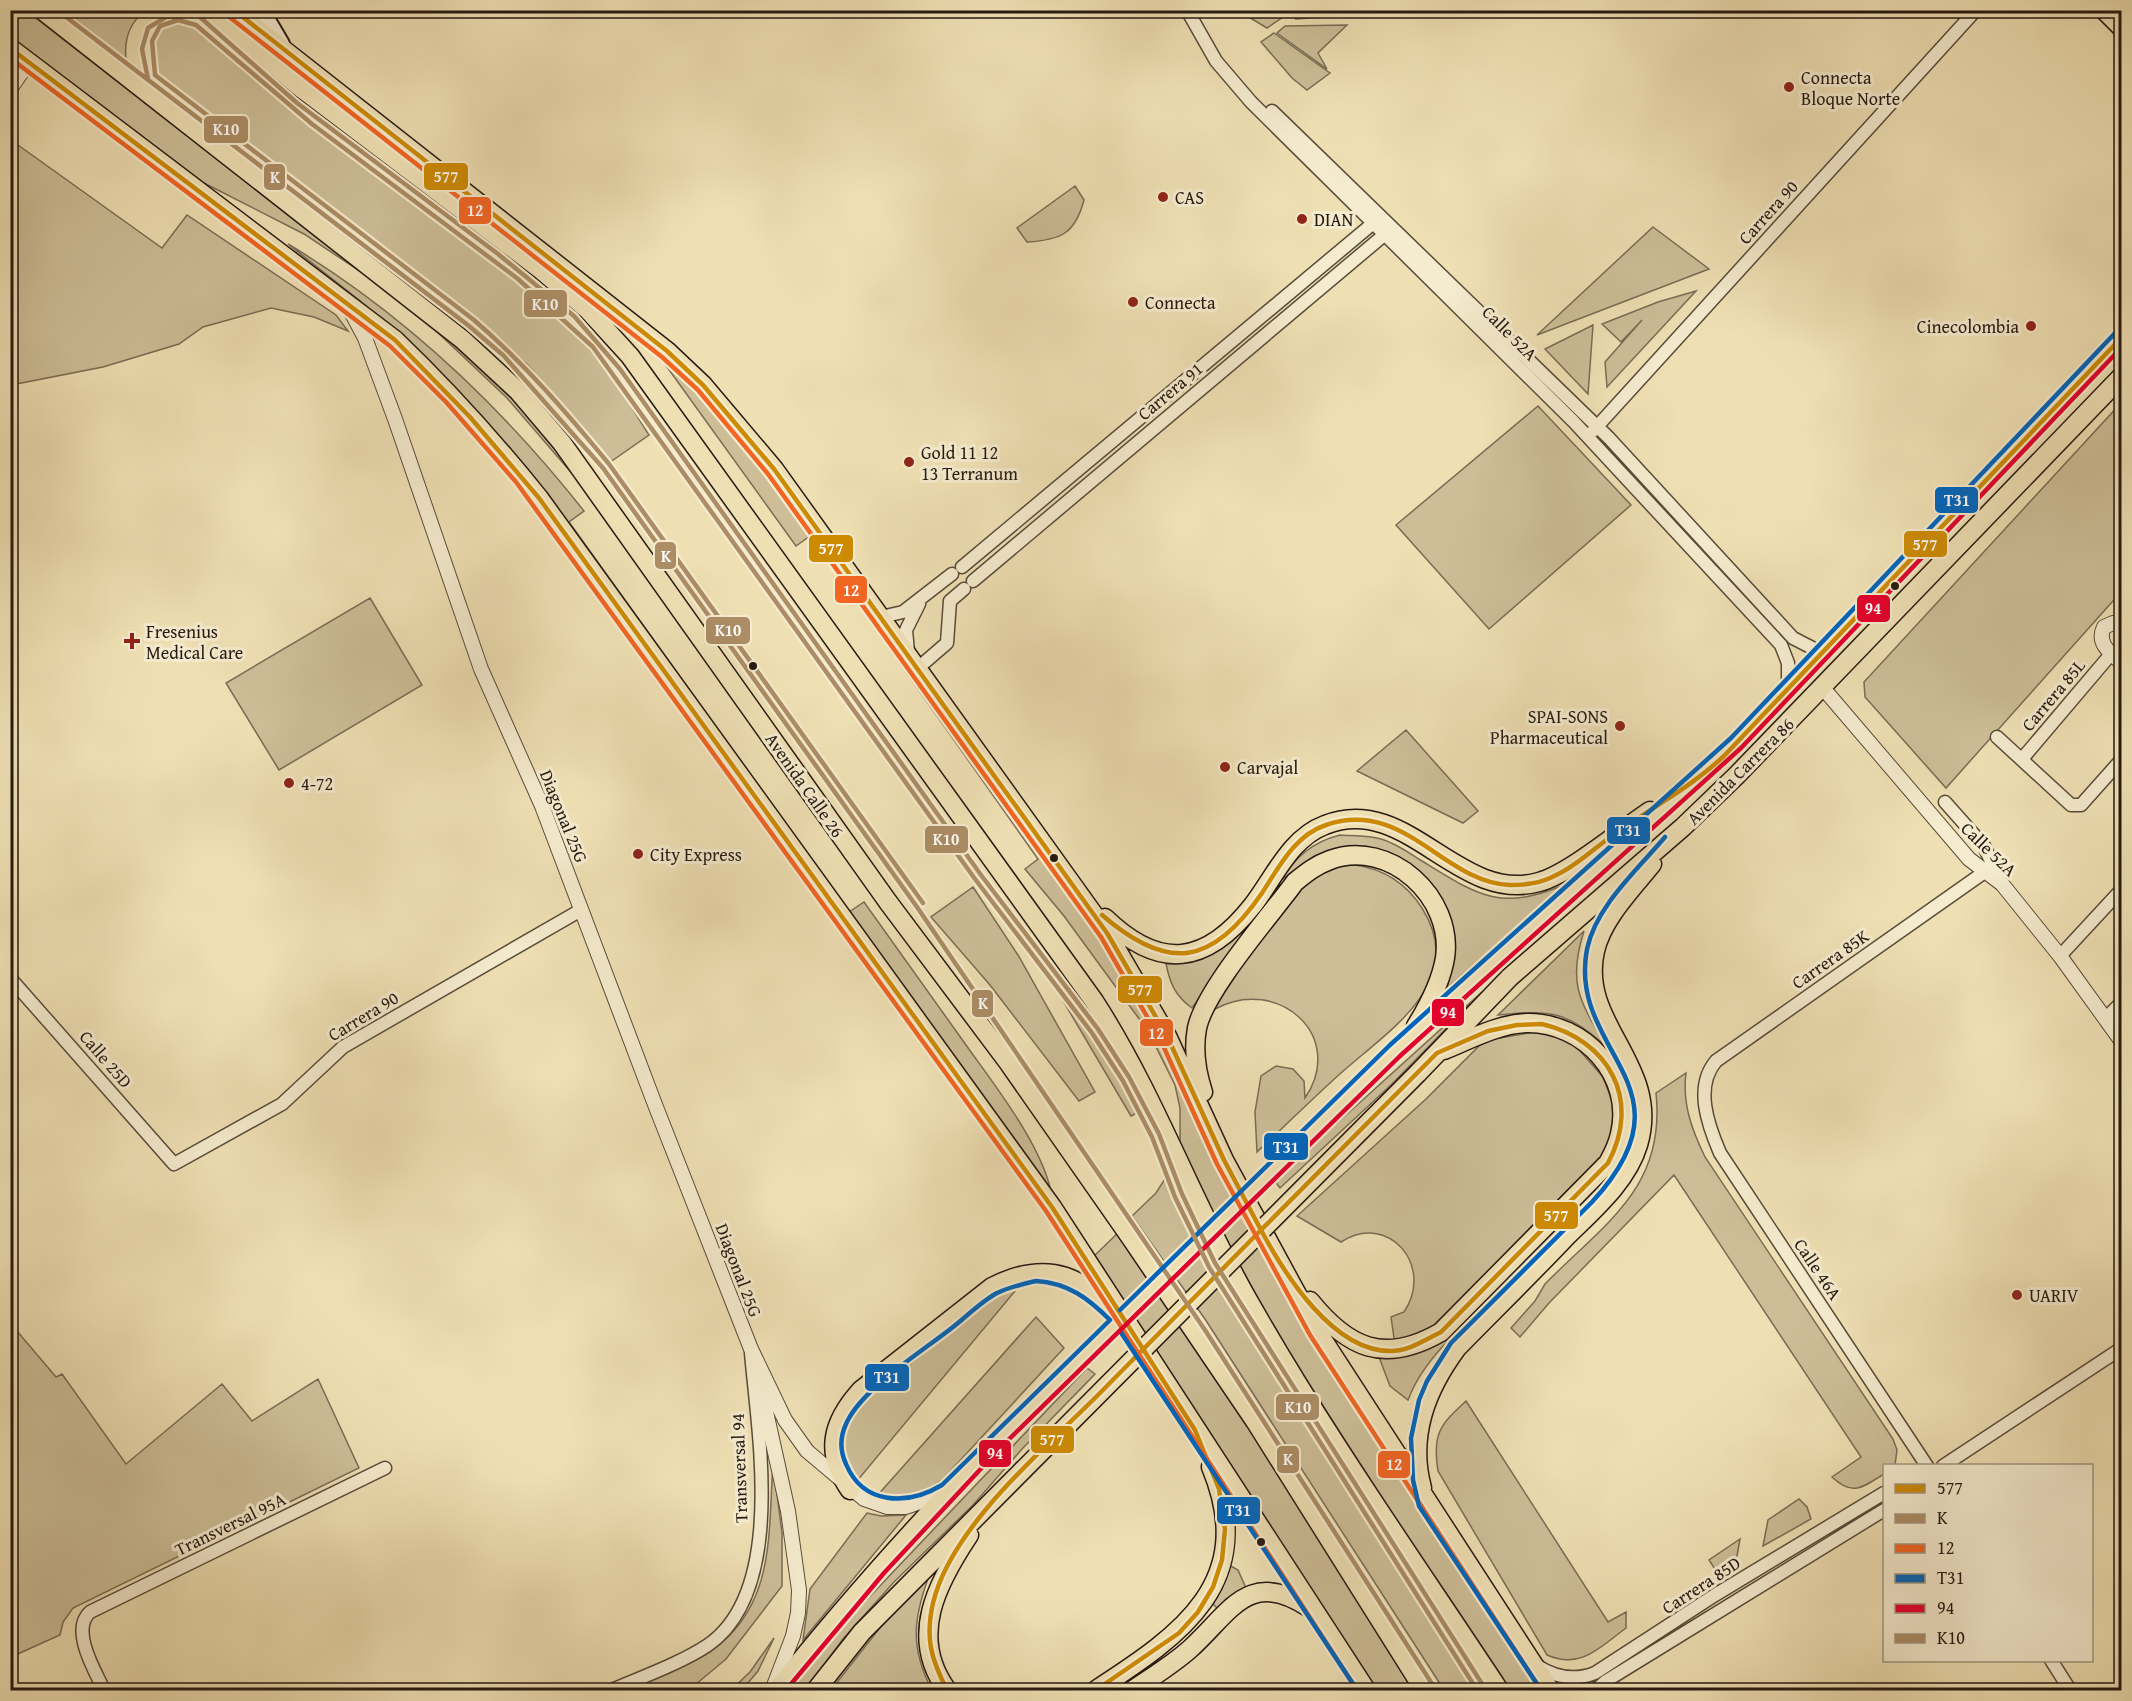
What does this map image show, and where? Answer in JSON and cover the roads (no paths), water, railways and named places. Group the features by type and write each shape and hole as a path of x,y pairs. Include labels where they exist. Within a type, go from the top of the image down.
{"main road":[{"name":"Avenida Calle 26","path":"42,10 463,340 518,391 562,443 888,902 1008,1062 1131,1238 1255,1421 1424,1690"},
{"path":"208,10 302,88 540,269 588,310 630,356 1073,968 1107,1020 1144,1087 1184,1174 1247,1300 1335,1442 1499,1690"},
{"path":"233,10 667,351 703,385 774,470 1081,894 1130,969 1167,1036 1224,1160 1317,1331 1550,1690"},
{"path":"261,10 272,32 291,57"},
{"path":"2104,10 2121,28"},
{"path":"10,48 344,298 395,340 447,389 539,498 1045,1197 1366,1690"},
{"name":"Avenida Carrera 86","path":"777,1690 833,1619 947,1492 997,1441 1402,1045 1701,777 1788,689 2121,336"},
{"name":"Avenida Carrera 86","path":"816,1690 862,1632 1418,1073 1510,977 1683,827 1823,688 2121,376"},
{"path":"1081,894 1123,934 1143,948 1163,954 1186,954 1224,935 1252,906 1303,837 1325,824 1347,819 1375,819 1405,832 1484,879 1509,885 1532,884 1560,873 1701,777"},
{"path":"1426,1502 1419,1475 1418,1434 1422,1410 1442,1369 1457,1348 1612,1190 1638,1148 1643,1106 1639,1086 1631,1066 1600,1010 1594,987 1595,951 1602,931 1624,899 1683,827"},
{"path":"1224,1160 1196,1066 1197,1027 1207,1003 1225,976 1295,882 1310,870 1331,859 1368,858 1402,870 1431,894 1442,918 1445,956 1433,995 1402,1045"},
{"path":"1278,1262 1327,1322 1354,1342 1372,1349 1392,1351 1410,1348 1441,1332 1608,1163 1621,1132 1620,1092 1612,1072 1599,1054 1571,1032 1542,1024 1508,1025 1437,1053"},
{"path":"850,1490 838,1464 834,1442 840,1417 849,1404 861,1390 992,1287 1014,1276 1031,1273 1062,1275 1093,1292 1133,1334"},
{"path":"1096,1690 1179,1633 1198,1612 1213,1587 1224,1551 1223,1510 1214,1475 1195,1430"},
{"path":"947,1690 939,1680 929,1642 933,1600 942,1576 992,1501"},
{"path":"1133,1690 1190,1649 1242,1598 1265,1591 1276,1591 1292,1596 1314,1610"}],"street":[{"name":"Calle 52A","path":"1187,10 1216,61 1242,91 1376,220"},
{"name":"Calle 52A","path":"1195,10 1210,37 1246,86 1587,437 1781,645 1788,663 1788,689"},
{"name":"Carrera 90","path":"1587,437 1976,10"},
{"path":"10,89 29,63"},
{"name":"Carrera 91","path":"881,617 900,614 922,599 1376,220"},
{"name":"Calle 52A","path":"1388,232 1597,427 1793,638 1822,653"},
{"name":"Carrera 91","path":"950,601 1388,232"},
{"name":"Diagonal 25G","path":"344,298 361,331 395,419 481,669 542,806 751,1348 784,1420 797,1440 850,1490 864,1499 887,1507 906,1507 947,1492"},
{"path":"914,662 947,643 950,601 939,585"},
{"name":"Carrera 91","path":"914,662 906,630 922,599"},
{"path":"2116,658 2102,643 2101,633 2108,624 2121,625"},
{"name":"Carrera 85L","path":"2022,759 2116,658"},
{"name":"Calle 52A","path":"1823,688 1969,859 2002,884 2060,956 2121,1042"},
{"path":"1997,737 2071,806 2075,807 2081,805 2121,759"},
{"path":"2111,770 2121,778"},
{"path":"1945,802 1984,846 2002,884"},
{"name":"Carrera 85K","path":"1706,1083 1708,1070 1716,1061 1986,872"},
{"path":"2060,956 2121,889"},
{"name":"Carrera 90","path":"174,1164 282,1104 343,1047 581,910"},
{"name":"Calle 25D","path":"10,978 174,1164"},
{"path":"2106,1018 2121,1002"},
{"name":"Calle 46A","path":"1706,1083 1704,1101 1707,1118 1720,1153 1926,1464"},
{"name":"Diagonal 25G","path":"751,1348 774,1444 799,1578 798,1613 793,1636 772,1690"},
{"name":"Transversal 94","path":"612,1690 707,1645 735,1617 748,1592 755,1563 761,1498 751,1348"},
{"path":"1945,1464 2121,1348"},
{"name":"Transversal 95A","path":"104,1690 88,1654 82,1632 83,1621 90,1612 385,1468"},
{"name":"Carrera 85D","path":"1531,1662 1560,1676 1584,1677 1595,1673 1715,1595 1883,1494"},
{"name":"Carrera 85D","path":"1596,1690 1883,1511"},
{"path":"2052,1662 2070,1690"}],"place":[{"name":"Connecta Bloque Norte","path":"1789,87"},
{"name":"CAS","path":"1163,197"},
{"name":"DIAN","path":"1302,219"},
{"name":"Connecta","path":"1133,302"},
{"name":"Cinecolombia","path":"2031,326"},
{"name":"Gold 11 12 13 Terranum","path":"909,462"},
{"name":"Fresenius Medical Care","path":"132,641"},
{"name":"SPAI-SONS Pharmaceutical","path":"1620,726"},
{"name":"Carvajal","path":"1225,767"},
{"name":"4-72","path":"289,783"},
{"name":"City Express","path":"638,854"},
{"name":"UARIV","path":"2017,1295"}]}
